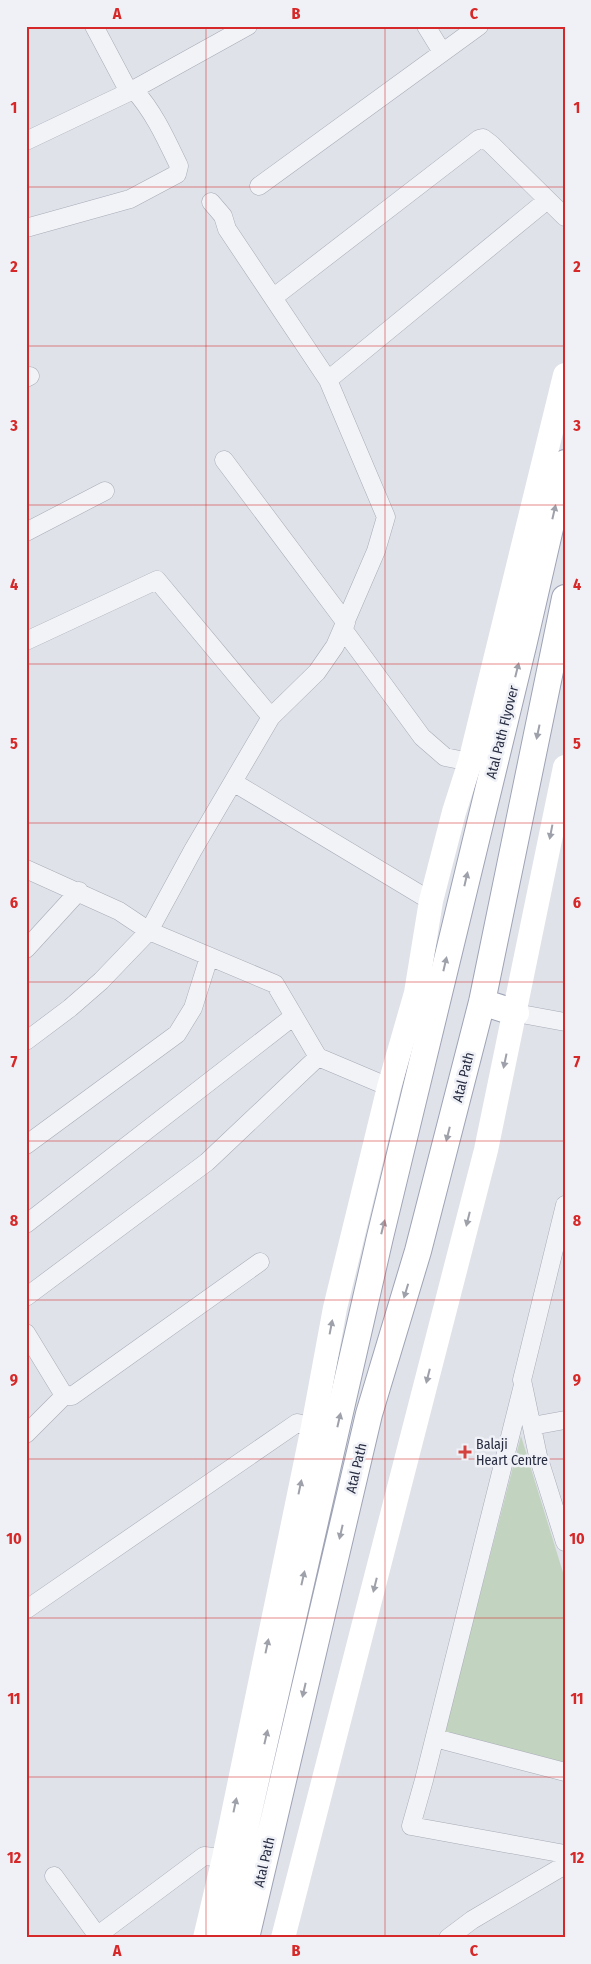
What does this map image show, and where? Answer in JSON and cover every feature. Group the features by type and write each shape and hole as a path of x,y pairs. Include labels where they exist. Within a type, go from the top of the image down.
{"main road":[{"name":"Atal Path Flyover","path":"426,997 523,646 565,463"},
{"path":"516,1013 482,1002 565,598"},
{"name":"Atal Path","path":"220,1938 378,1247 426,997"},
{"name":"Atal Path","path":"246,1938 368,1414 418,1251 482,1002"}],"street":[{"path":"26,228 130,199 177,174 179,166 161,130 136,88 94,26"},
{"path":"26,141 136,88 248,26"},
{"path":"426,26 442,52"},
{"path":"260,186 479,26"},
{"path":"274,297 479,139 483,138 491,144 546,201 565,217"},
{"path":"328,380 546,201"},
{"path":"26,1041 70,1008 101,981 149,931 271,717 317,672 328,658 345,626 376,551 386,517 328,380 227,229 223,216 211,202"},
{"path":"205,1938 224,1858 313,1427 335,1308 389,1087 426,997 431,901 470,762 565,376"},
{"path":"224,460 345,626 422,737 444,757 470,762"},
{"path":"26,532 105,491"},
{"path":"26,641 157,580 271,717"},
{"path":"283,1938 486,1150 516,1013 565,767"},
{"path":"233,782 431,901"},
{"path":"26,869 79,891 119,911 149,931 275,984 318,1057 389,1087"},
{"path":"26,949 79,891"},
{"path":"26,1145 178,1034 193,1008 209,957"},
{"path":"516,1013 565,1022"},
{"path":"26,1224 294,1016"},
{"path":"26,1296 206,1162 318,1057"},
{"path":"565,1205 522,1380 538,1456 565,1542"},
{"path":"26,1434 65,1395 77,1394 260,1262"},
{"path":"26,1333 65,1395"},
{"path":"523,1385 435,1738 411,1826 565,1854"},
{"path":"532,1426 565,1420"},
{"path":"27,1608 297,1423 313,1427"},
{"path":"435,1738 565,1772"},
{"path":"54,1876 95,1937 204,1856 224,1858"},
{"path":"448,1938 472,1920 565,1865"}],"green space":[{"path":"521,1436 565,1579 565,1765 444,1734"}],"place":[{"name":"Balaji Heart Centre","path":"465,1452"}]}
